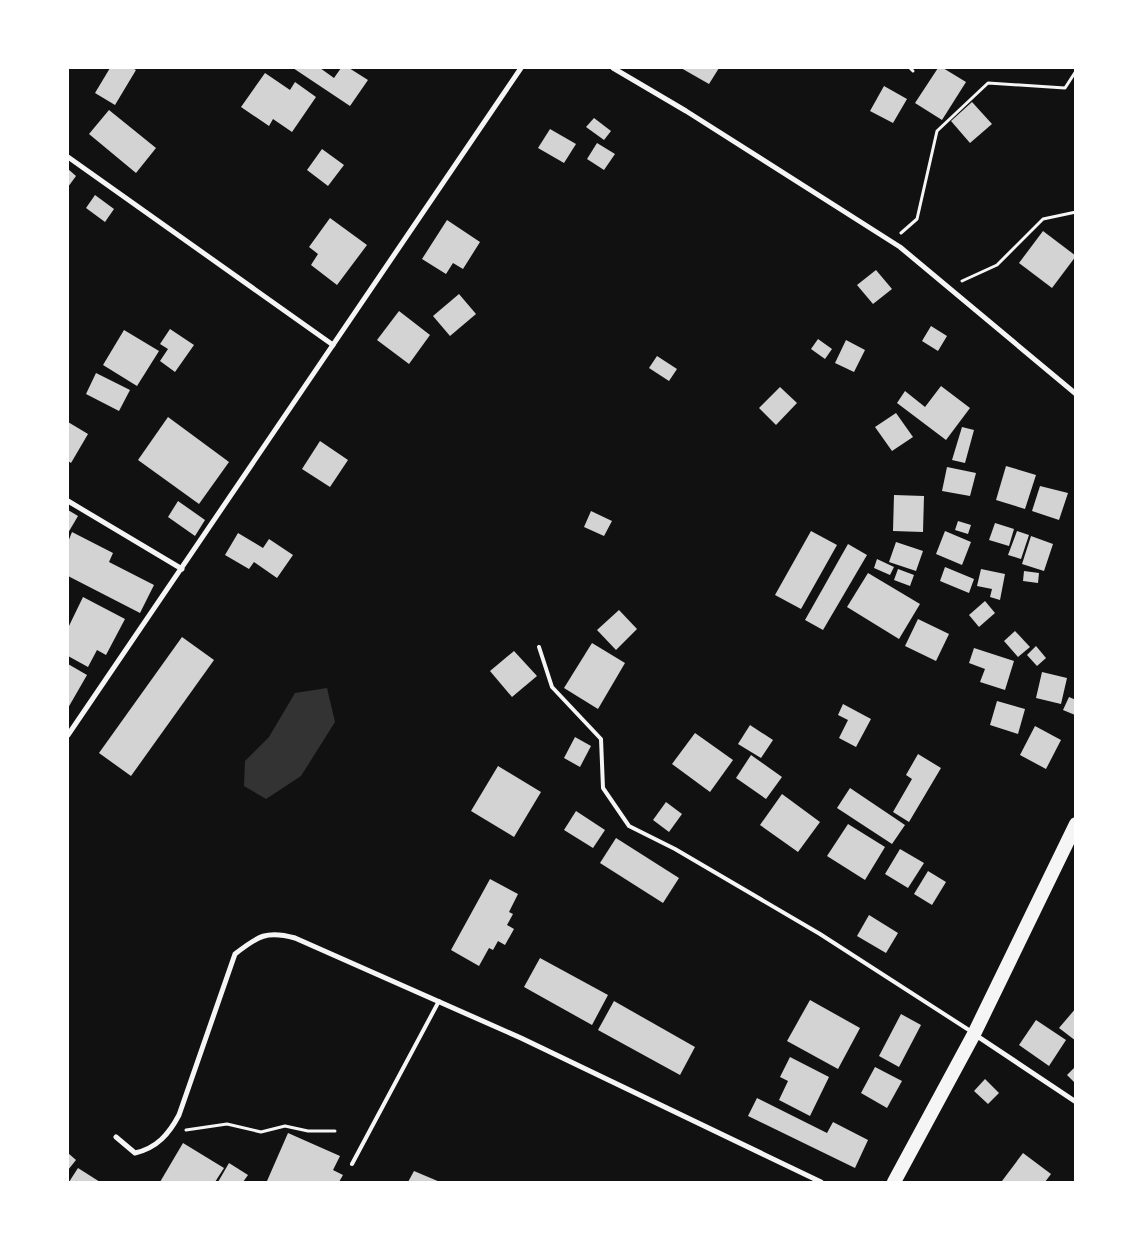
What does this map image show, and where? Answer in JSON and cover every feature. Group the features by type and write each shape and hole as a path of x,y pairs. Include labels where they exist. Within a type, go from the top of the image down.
{"highway":[{"path":"894,1182 974,1034 1076,824"}],"street":[{"path":"68,735 521,68"},
{"path":"613,68 686,111 892,242 1076,394"},
{"path":"68,156 334,345"},
{"path":"68,501 182,569"},
{"path":"116,1137 135,1153 148,1150 170,1132 180,1115 235,954 253,940 276,933 295,938 521,1038 821,1182"},
{"path":"974,1034 1076,1102"}],"lane":[{"path":"539,647 552,687 601,739 603,788 629,826 675,849 820,934 974,1034"},
{"path":"352,1164 439,1001"}],"path":[{"path":"892,242 917,219 937,131 988,83 1065,88 1076,71"},
{"path":"948,287 997,265 1043,220 1076,212"},
{"path":"170,1132 227,1124 261,1132 285,1126 308,1131 335,1131"}],"shaded area":[{"path":"327,688 335,722 301,776 266,799 244,786 245,761 269,737 295,693"}],"building":[{"path":"110,68 132,68 136,70 115,105 95,93"},
{"path":"293,68 320,68 334,78 341,68 349,68 368,80 350,106"},
{"path":"681,68 719,68 709,84"},
{"path":"938,68 943,68 966,82 942,120 915,103"},
{"path":"265,73 290,90 295,82 316,97 292,132 273,119 269,126 241,107"},
{"path":"884,86 907,99 893,123 870,111"},
{"path":"972,102 992,124 970,143 951,121"},
{"path":"109,110 156,148 136,173 89,134"},
{"path":"594,118 611,131 604,140 586,127"},
{"path":"550,129 576,144 564,163 538,148"},
{"path":"597,143 615,154 604,170 587,159"},
{"path":"322,149 344,165 328,186 307,170"},
{"path":"68,169 76,176 68,187"},
{"path":"95,195 114,209 105,222 86,208"},
{"path":"330,218 367,245 337,285 311,265 318,254 309,247"},
{"path":"447,220 480,242 463,269 453,263 446,274 422,259"},
{"path":"1043,231 1076,256 1052,288 1019,263"},
{"path":"876,270 892,289 873,304 857,285"},
{"path":"459,294 476,314 450,336 433,316"},
{"path":"399,311 430,335 409,364 377,340"},
{"path":"931,326 947,336 938,351 922,341"},
{"path":"170,329 194,345 175,372 160,361 168,349 160,344"},
{"path":"124,330 159,351 137,386 103,365"},
{"path":"818,339 832,349 825,359 811,349"},
{"path":"846,340 865,350 854,372 835,363"},
{"path":"657,356 677,369 669,381 649,368"},
{"path":"96,373 130,390 119,411 86,394"},
{"path":"941,386 970,408 946,440 897,403 905,391 925,407"},
{"path":"780,387 797,403 776,425 759,408"},
{"path":"896,413 913,437 892,451 875,427"},
{"path":"168,417 229,462 199,504 138,460"},
{"path":"68,422 88,434 71,463 68,461"},
{"path":"962,427 974,430 965,463 952,460"},
{"path":"320,441 348,460 330,487 302,469"},
{"path":"1006,466 1036,475 1025,509 996,500"},
{"path":"947,467 976,473 970,496 942,491"},
{"path":"1040,486 1068,493 1059,520 1032,511"},
{"path":"894,495 924,496 923,532 893,531"},
{"path":"178,501 205,520 195,536 168,517"},
{"path":"68,510 78,516 68,533"},
{"path":"591,511 612,521 604,536 584,527"},
{"path":"958,521 971,525 968,534 955,530"},
{"path":"995,523 1014,529 1009,546 989,540"},
{"path":"811,531 837,545 801,609 775,595"},
{"path":"945,531 971,542 962,565 936,554"},
{"path":"1017,531 1029,535 1021,559 1008,555"},
{"path":"72,532 113,553 109,562 154,585 140,613 68,576 68,542"},
{"path":"238,533 263,548 269,539 293,555 277,578 254,562 249,569 225,555"},
{"path":"1031,536 1053,544 1044,571 1022,564"},
{"path":"896,542 923,551 916,571 889,562"},
{"path":"848,544 867,555 823,630 805,620"},
{"path":"877,559 894,567 890,575 874,568"},
{"path":"945,567 974,579 969,593 940,581"},
{"path":"898,569 914,575 910,586 894,580"},
{"path":"981,569 1005,574 1000,600 990,597 992,589 977,586"},
{"path":"1024,571 1039,573 1038,583 1023,581"},
{"path":"868,573 920,604 899,639 847,607"},
{"path":"83,597 125,619 106,655 97,650 88,667 68,656 68,628"},
{"path":"985,601 995,613 979,627 969,615"},
{"path":"619,610 637,629 616,650 597,630"},
{"path":"918,619 949,634 936,661 905,646"},
{"path":"1015,631 1030,647 1018,657 1004,641"},
{"path":"182,637 214,660 131,776 99,753"},
{"path":"592,643 625,663 598,709 564,688"},
{"path":"1036,646 1046,658 1037,666 1027,655"},
{"path":"974,648 1014,661 1005,690 980,682 985,669 969,663"},
{"path":"514,651 537,676 512,697 490,671"},
{"path":"68,664 87,675 68,708"},
{"path":"1042,672 1067,678 1061,704 1036,698"},
{"path":"1069,697 1076,700 1075,715 1063,710"},
{"path":"997,701 1025,709 1018,734 990,725"},
{"path":"843,704 871,719 856,747 839,738 848,720 838,715"},
{"path":"750,725 773,740 761,758 738,744"},
{"path":"1035,726 1061,740 1046,769 1020,755"},
{"path":"695,733 733,760 710,792 672,764"},
{"path":"575,737 591,746 580,767 564,758"},
{"path":"918,754 941,768 909,822 893,812 912,779 906,775"},
{"path":"751,755 782,777 766,799 736,778"},
{"path":"498,766 541,792 514,837 471,811"},
{"path":"850,788 905,825 892,844 837,808"},
{"path":"782,794 820,822 798,852 760,825"},
{"path":"666,802 682,814 669,832 653,820"},
{"path":"576,811 605,830 593,848 564,830"},
{"path":"848,824 885,847 865,880 827,856"},
{"path":"616,838 679,878 663,903 600,863"},
{"path":"900,849 924,863 908,888 885,874"},
{"path":"928,871 946,882 932,905 914,894"},
{"path":"490,879 518,894 509,912 513,914 507,925 514,929 505,945 498,941 493,950 489,948 479,966 451,950"},
{"path":"869,915 898,933 886,953 857,936"},
{"path":"540,958 608,995 592,1025 524,987"},
{"path":"810,1000 860,1028 838,1069 787,1041"},
{"path":"614,1001 695,1047 680,1075 598,1030"},
{"path":"1076,1008 1076,1041 1059,1028"},
{"path":"901,1014 921,1025 899,1067 879,1056"},
{"path":"1036,1020 1066,1040 1049,1066 1019,1045"},
{"path":"790,1057 829,1077 810,1116 779,1100 788,1081 780,1077"},
{"path":"1076,1066 1076,1084 1067,1075"},
{"path":"875,1067 902,1081 887,1108 861,1093"},
{"path":"985,1079 999,1093 988,1104 974,1091"},
{"path":"757,1098 827,1133 833,1122 868,1140 855,1168 748,1116"},
{"path":"288,1133 340,1156 333,1170 343,1175 339,1182 267,1181"},
{"path":"183,1143 224,1168 215,1182 160,1182"},
{"path":"68,1153 76,1160 68,1170"},
{"path":"1023,1153 1051,1174 1045,1182 1002,1181"},
{"path":"229,1163 248,1175 243,1182 218,1182"},
{"path":"78,1168 100,1182 69,1182"},
{"path":"414,1171 440,1182 408,1182"}]}
